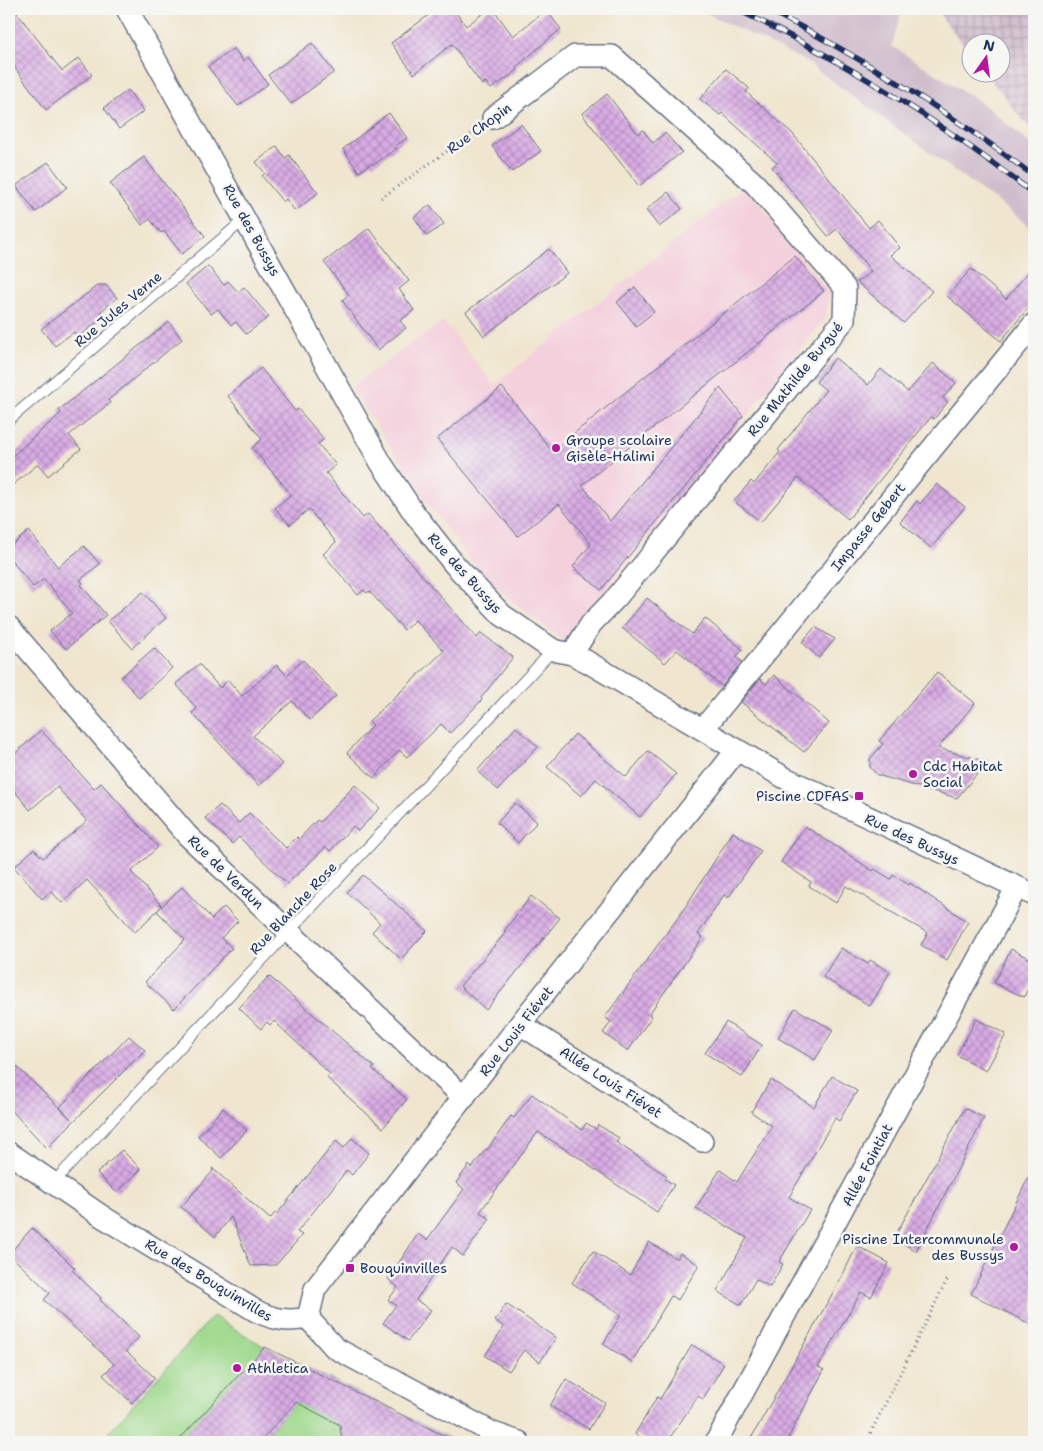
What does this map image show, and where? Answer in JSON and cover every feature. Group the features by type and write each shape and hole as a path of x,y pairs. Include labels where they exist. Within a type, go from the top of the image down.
{"street":[{"name":"Rue des Bussys","path":"127,9 381,463 414,513 478,592 502,615 563,652 702,729 785,778 838,805 1026,891"},
{"name":"Rue Chopin","path":"493,118 575,56"},
{"name":"Rue Mathilde Burgué","path":"563,652 623,590 844,320 845,288 755,184 612,56 575,56"},
{"name":"Impasse Gebert","path":"702,729 1034,324"},
{"name":"Rue de Verdun","path":"9,627 188,835 464,1098"},
{"name":"Rue Louis Fiévet","path":"308,1318 315,1289 520,1024 737,750"},
{"name":"Allée Fointiat","path":"716,1442 1026,891"},
{"name":"Allée Louis Fiévet","path":"520,1024 702,1141"},
{"name":"Rue des Bouquinvilles","path":"9,1153 52,1184 256,1311 274,1320 293,1321 308,1318"},
{"path":"308,1318 335,1348 493,1432 519,1442"}],"lane":[{"name":"Rue Jules Verne","path":"9,420 245,220"},
{"name":"Rue Blanche Rose","path":"52,1184 289,933 563,652"}],"path":[{"name":"Rue Chopin","path":"381,198 493,118"},
{"path":"866,1442 948,1278"}],"shaded area":[{"path":"698,9 902,9 892,46 983,104 1034,147 1034,232 1018,217 805,61"},
{"path":"946,9 1034,9 1034,130 1023,121 993,82 1010,82 1010,32 960,32 960,40 940,15"},
{"name":"Groupe scolaire Gisèle-Halimi","path":"745,186 830,294 826,317 564,642 484,578 432,509 351,387 443,321 494,385"}],"green space":[{"name":"Athletica","path":"213,1316 265,1347 457,1442 100,1442"}],"building":[{"path":"9,9 14,9 62,71 79,58 92,75 46,110 9,60"},
{"path":"437,9 453,9 466,26 489,9 493,9 513,36 546,10 561,29 516,67 518,70 491,89 485,82 482,85 452,44 414,74 391,43"},
{"path":"312,43 334,72 291,104 268,75"},
{"path":"234,48 243,61 248,57 268,84 238,106 208,67"},
{"path":"726,69 749,88 746,92 792,133 869,228 878,220 900,248 890,255 932,291 904,323 857,282 871,271 837,229 828,236 772,167 777,163 722,113 720,115 700,99"},
{"path":"128,90 144,111 119,129 104,108"},
{"path":"607,94 638,134 643,130 653,143 665,133 682,152 639,186 582,114"},
{"path":"389,113 407,138 395,146 397,148 373,165 372,163 359,172 343,149"},
{"path":"521,124 541,151 512,172 492,146"},
{"path":"277,146 285,158 289,155 318,193 295,211 286,199 283,202 262,176 265,173 256,162"},
{"path":"144,157 205,236 182,254 164,231 161,233 150,219 142,225 110,183"},
{"path":"48,162 67,187 36,212 16,186"},
{"path":"668,192 682,209 659,227 646,210"},
{"path":"430,205 444,224 427,236 414,217"},
{"path":"369,228 409,281 399,289 414,310 400,321 406,328 378,350 342,300 349,295 324,262"},
{"path":"549,249 567,273 484,336 466,312"},
{"path":"795,256 824,291 582,485 610,521 720,388 743,416 601,590 573,567 591,544 559,504 518,536 437,439 502,387 552,451"},
{"path":"1034,265 1034,301 1001,341 947,296 971,269 1006,299"},
{"path":"208,266 224,285 228,281 238,292 244,287 269,317 246,334 236,322 231,325 218,309 211,314 186,284"},
{"path":"98,285 106,285 117,298 100,312 104,317 78,337 74,332 55,346 41,329"},
{"path":"635,287 654,312 636,326 617,302"},
{"path":"169,322 182,339 108,400 110,403 69,435 81,449 48,476 38,464 9,488 9,459 61,413 59,410"},
{"path":"835,358 868,385 881,369 908,392 933,363 956,383 943,398 948,402 934,419 931,417 848,519 798,478 761,522 734,501 751,481 754,484 780,452 778,450 826,390 816,382"},
{"path":"261,368 295,411 298,409 324,439 318,444 336,465 326,473 363,518 368,514 477,638 481,633 513,657 481,698 482,700 450,733 441,724 407,757 399,750 374,778 347,753 373,725 369,721 444,651 415,620 404,630 369,591 367,593 364,590 358,595 323,554 336,542 309,509 290,525 275,508 291,494 252,448 262,439 228,396"},
{"path":"937,484 965,507 931,548 900,522 917,501 920,504"},
{"path":"29,531 58,567 84,546 100,564 80,580 83,583 81,585 106,615 66,649 50,631 72,613 44,579 33,587 9,557 9,547"},
{"path":"143,592 166,618 132,648 108,621"},
{"path":"647,598 692,634 705,618 743,650 736,657 742,662 722,686 677,650 665,663 622,628"},
{"path":"815,627 835,639 819,658 802,642"},
{"path":"154,648 172,668 139,698 121,677"},
{"path":"303,660 336,696 310,720 292,701 253,736 282,764 259,786 192,713 197,709 176,684 199,664 220,688 228,680 242,696 277,665 287,675"},
{"path":"937,672 975,703 938,748 987,762 957,798 877,775 870,767 870,759 883,744 879,741"},
{"path":"774,675 829,723 804,752 741,702 760,679 766,684"},
{"path":"516,727 538,747 498,790 477,771"},
{"path":"41,730 94,789 101,783 158,847 131,872 162,906 135,932 87,880 62,903 51,891 42,899 14,867 34,849 43,858 87,821 57,787 30,810 9,784 9,759"},
{"path":"575,734 626,777 648,751 676,774 640,817 596,779 581,796 547,767"},
{"path":"355,785 380,808 358,831 353,826 330,851 326,847 287,884 239,837 232,844 205,818 220,805 239,823 249,813 286,848 297,837 299,839 317,820 320,822"},
{"path":"515,803 537,822 518,843 497,823"},
{"path":"805,826 873,871 874,869 891,879 893,875 909,885 910,883 968,922 947,960 921,945 928,933 846,886 836,903 809,886 811,882 781,862"},
{"path":"733,832 761,851 728,898 724,895 698,934 703,937 649,1014 652,1016 628,1051 603,1033 611,1022 605,1017 682,912"},
{"path":"363,875 427,931 401,959 372,932 380,923 347,892"},
{"path":"182,887 212,919 224,907 238,921 221,938 232,948 174,1009 145,982 185,940 157,911"},
{"path":"531,896 560,918 486,1010 460,986 506,932 504,931"},
{"path":"841,948 868,964 870,960 890,972 870,1006 823,977"},
{"path":"1011,949 1034,961 1034,977 1024,997 994,983"},
{"path":"269,976 374,1067 372,1069 407,1099 383,1128 327,1078 330,1074 274,1021 270,1025 267,1022 261,1029 239,1008"},
{"path":"795,1008 833,1030 815,1060 778,1038"},
{"path":"976,1019 1006,1034 986,1071 957,1055"},
{"path":"726,1022 762,1045 742,1077 705,1053"},
{"path":"129,1036 145,1050 47,1148 9,1108 9,1059 71,1119 60,1107"},
{"path":"832,1076 857,1091 839,1121 835,1118 789,1197 810,1210 779,1262 783,1264 770,1287 756,1279 741,1305 717,1291 747,1238 696,1208 720,1170 737,1182 772,1126 751,1112 771,1080 814,1107"},
{"path":"532,1094 582,1130 586,1123 596,1129 598,1125 619,1138 616,1142 667,1176 665,1179 674,1185 657,1212 589,1164 538,1132 480,1212 490,1219 463,1256 452,1247 416,1300 431,1310 408,1341 383,1323 396,1305 388,1300 398,1287 388,1279 418,1234 427,1240 464,1189 456,1183 469,1165 472,1168 511,1116 514,1118"},
{"path":"223,1108 247,1130 221,1158 198,1136"},
{"path":"965,1108 984,1118 916,1251 894,1238"},
{"path":"352,1138 369,1153 352,1175 347,1170 297,1232 302,1235 276,1265 251,1266 231,1217 215,1237 181,1207 213,1171 212,1168 270,1219 275,1213 277,1214 336,1141 344,1148"},
{"path":"122,1150 141,1169 117,1193 97,1173"},
{"name":"Piscine Intercommunale des Bussys","path":"1034,1166 1034,1326 971,1294"},
{"path":"32,1228 75,1268 72,1270 139,1337 126,1351 155,1378 132,1403 103,1375 114,1364 44,1300 50,1293 9,1254"},
{"path":"649,1242 677,1259 680,1253 699,1265 678,1300 671,1296 632,1362 603,1344 621,1315 572,1283 593,1251 630,1275"},
{"path":"857,1246 889,1263 871,1297 861,1292 818,1367 824,1370 786,1442 749,1442 840,1280"},
{"path":"506,1304 556,1338 540,1362 524,1350 509,1371 485,1356 504,1327 495,1321"},
{"path":"692,1345 724,1364 703,1399 698,1396 667,1442 649,1442 635,1434 657,1397 660,1399"},
{"path":"265,1347 457,1442 342,1442 340,1425 296,1402 260,1442 177,1442"},
{"path":"566,1379 605,1403 589,1429 550,1406"}],"railway":[{"path":"736,9 853,71 964,142 1034,194"},
{"path":"767,9 871,66 970,130 1034,176"}],"place":[{"name":"Groupe scolaire Gisèle-Halimi","path":"556,448"},
{"name":"Cdc Habitat Social","path":"913,774"},
{"name":"Piscine CDFAS","path":"859,796"},
{"name":"Piscine Intercommunale des Bussys","path":"1014,1247"},
{"name":"Bouquinvilles","path":"350,1268"},
{"name":"Athletica","path":"237,1368"}]}
